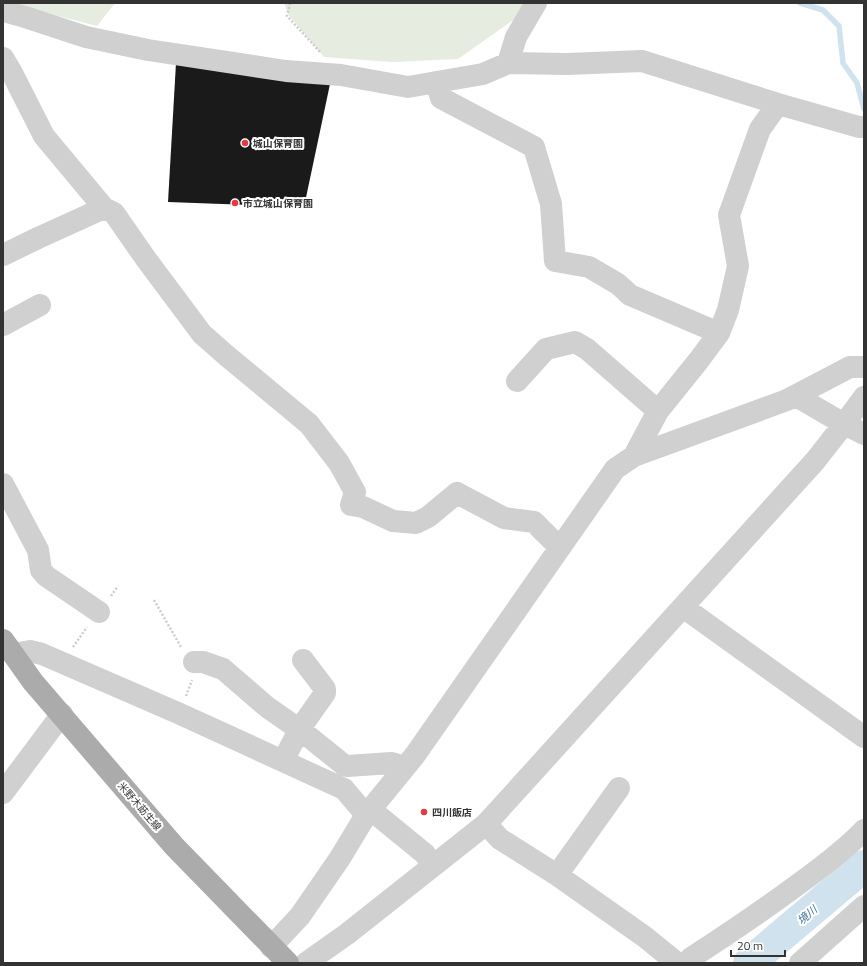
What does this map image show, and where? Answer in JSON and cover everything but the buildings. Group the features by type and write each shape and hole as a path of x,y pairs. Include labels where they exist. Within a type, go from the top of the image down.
{"main road":[{"name":"米野木莇生線","path":"8,647 33,682 174,846 288,963"}],"street":[{"path":"508,64 516,37 536,3"},
{"path":"3,11 25,16 86,37 148,50 286,71 341,75 408,87 483,74 508,64 567,64 642,61 778,104 859,127 864,127"},
{"path":"3,58 44,136 104,208 114,212 146,260 202,334 309,424 340,463 355,492 351,505 363,507 393,521 416,523 428,517 457,494 504,518 534,522 560,548"},
{"path":"436,82 441,98 534,147 551,204 555,261 589,267 618,284 630,294 719,333"},
{"path":"634,456 658,411 719,333 728,310 738,266 729,215 760,129 778,104"},
{"path":"3,255 104,208"},
{"path":"3,325 40,305"},
{"path":"517,381 546,349 574,342 587,349 658,411"},
{"path":"271,947 300,916 340,858 368,812 415,755 615,469 634,456 787,400 850,367 864,367"},
{"path":"796,396 864,434"},
{"path":"306,963 347,934 486,824 815,462 864,397"},
{"path":"3,484 38,550 41,570 46,576 99,612"},
{"path":"683,607 864,737"},
{"path":"8,647 42,654 178,713 344,789 368,812 425,854 433,866"},
{"path":"283,761 299,730 325,693 325,689 303,660"},
{"path":"194,662 203,662 223,669 267,707 303,732 344,765 348,766 391,762 402,771"},
{"path":"3,792 62,714"},
{"path":"557,875 618,788"},
{"path":"486,824 500,839 557,875 645,937 677,963"},
{"path":"687,963 691,958 781,897 826,864 864,830"},
{"path":"800,963 864,906"}],"path":[{"path":"290,3 287,16 341,75"}],"shaded area":[{"path":"16,3 115,3 97,26 16,5"},
{"path":"284,3 524,3 519,16 458,59 392,62 324,57 288,14"}],"waterway":[{"path":"800,3 823,10 839,26 843,63 857,83 864,109"},
{"name":"境川","path":"749,963 864,866"}],"place":[{"name":"城山保育園","path":"245,143"},
{"name":"市立城山保育園","path":"235,203"},
{"name":"四川飯店","path":"424,812"}]}
